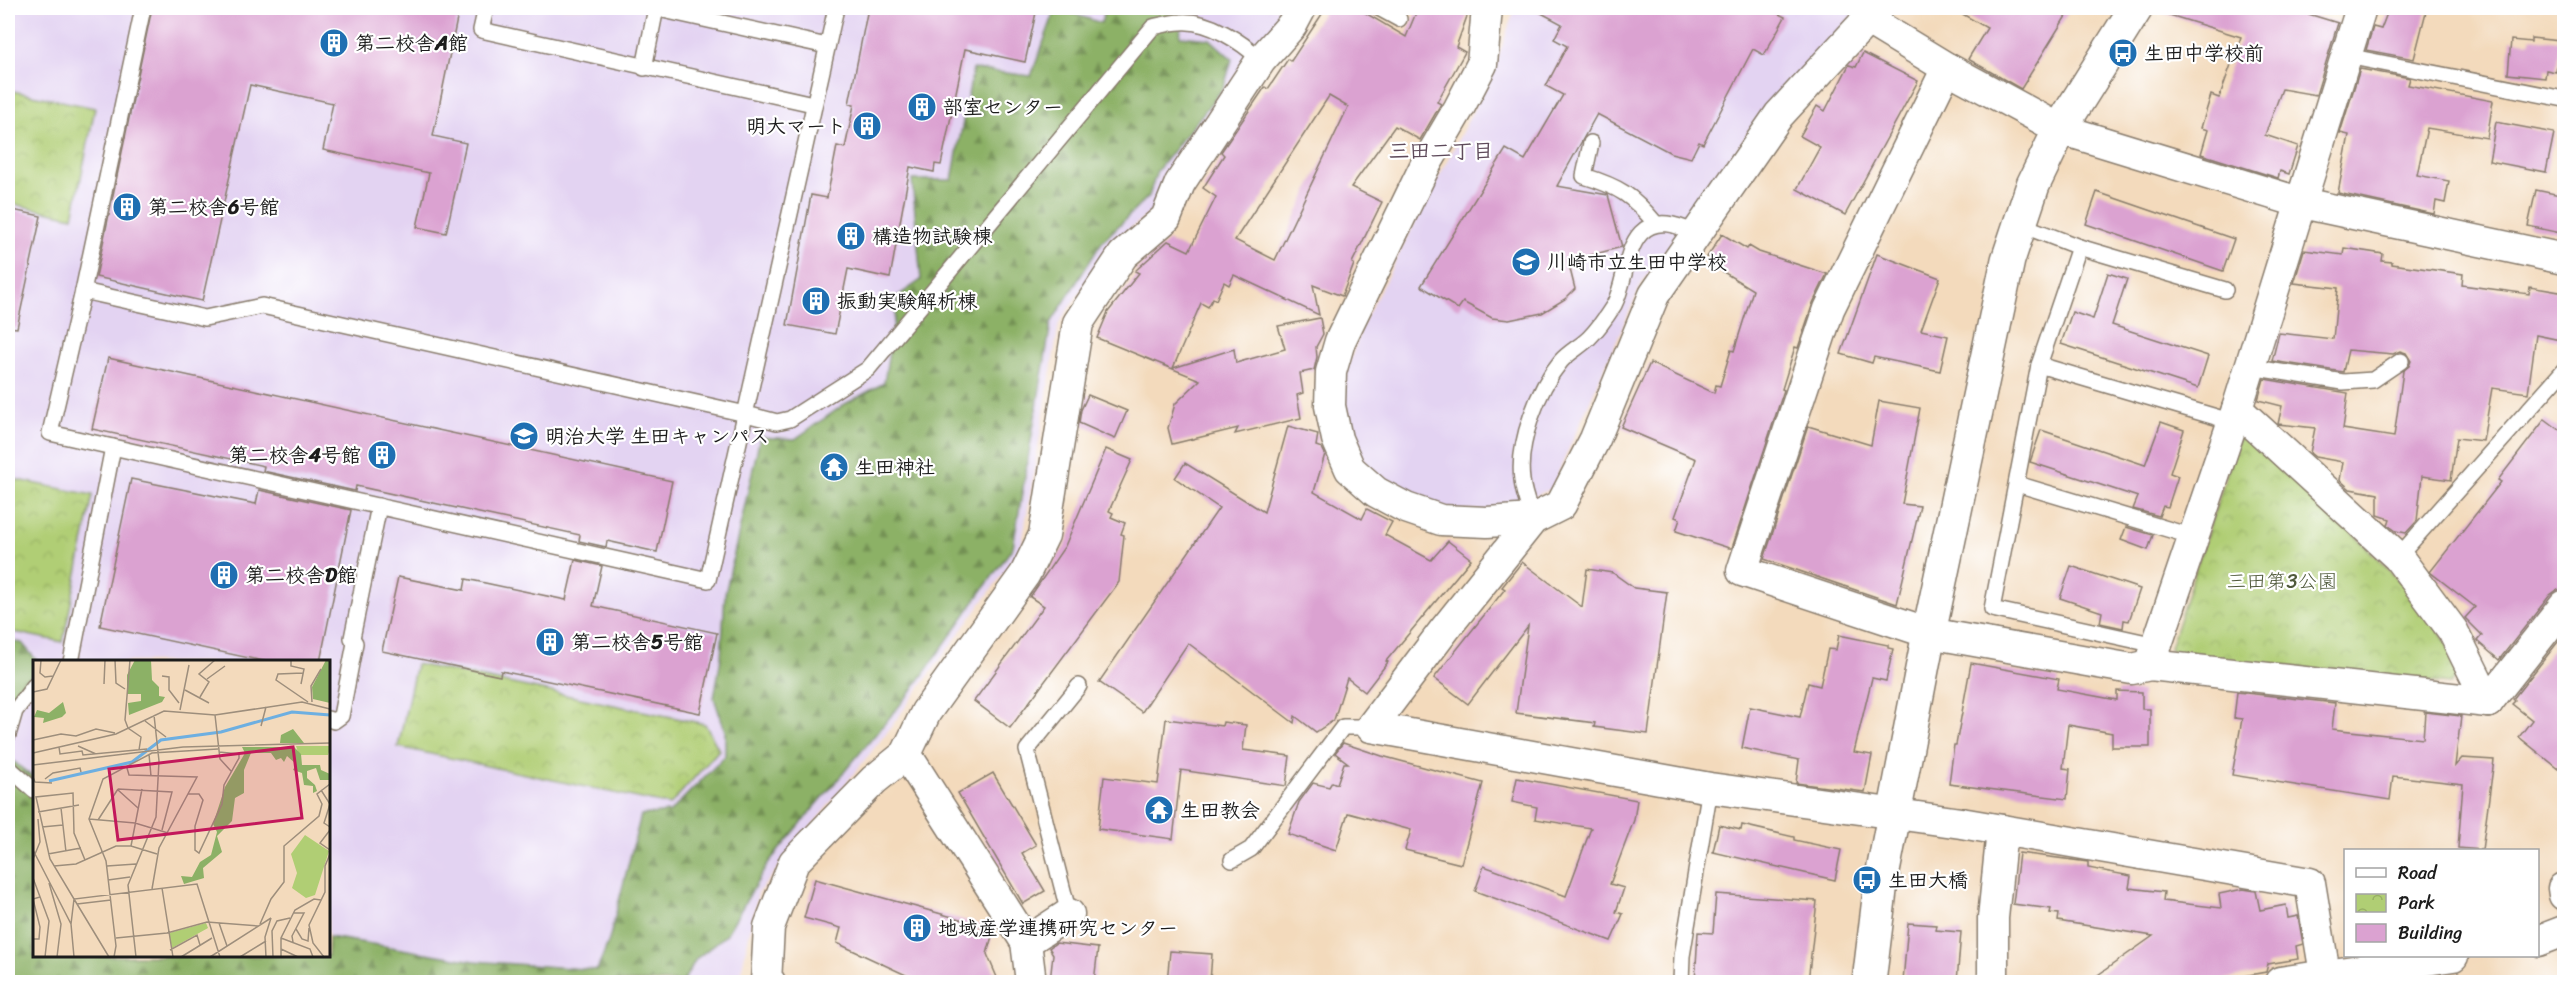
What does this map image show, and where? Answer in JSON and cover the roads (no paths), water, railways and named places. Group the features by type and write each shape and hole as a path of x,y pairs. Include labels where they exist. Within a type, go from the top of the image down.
{"street":[{"path":"770,982 766,982 769,927 794,862 874,780 906,754 926,712 1025,574 1044,535 1078,323 1123,255 1166,218 1180,183 1261,60 1292,25 1301,8"},
{"path":"1487,8 1482,64 1425,166 1340,341 1331,372 1330,406 1337,439 1350,469 1386,497 1406,508 1441,520 1487,522 1533,519 1562,505 1595,439 1654,295 1779,115 1873,14 1947,68 2060,129 2302,203 2565,259"},
{"path":"1869,982 1881,882 1894,813 2007,260 2033,185 2060,129 2136,8"},
{"path":"1947,68 1828,309 1742,571 1929,633 2132,669 2153,655 2194,537 2302,203 2361,8"},
{"path":"2235,415 2398,557 2453,631 2488,702"},
{"path":"1533,519 1444,629 1371,727 1710,788 2002,830 2310,883 2325,974"},
{"path":"2488,702 2565,606"},
{"path":"2153,655 2488,702"},
{"path":"906,754 1026,942 1031,982"},
{"path":"1993,982 1993,918 2002,830"},
{"path":"1026,942 1069,914"},
{"path":"2539,941 2565,932"},
{"path":"2280,982 2446,957"}],"lane":[{"path":"143,8 83,291 50,433 708,580 836,8"},
{"path":"486,8 481,30 813,104"},
{"path":"644,68 655,8 827,46"},
{"path":"1380,8 1399,19"},
{"path":"83,291 205,318 262,306 777,422 790,419 868,369 1153,27 1183,21 1218,30 1248,48 1261,60"},
{"path":"2347,56 2565,99"},
{"path":"1591,143 1584,176 1619,188 1637,201 1656,224"},
{"path":"1533,519 1521,479 1524,437 1541,392 1562,361 1591,336 1614,304 1629,258 1641,233 1656,224 1673,224 1696,233"},
{"path":"2019,224 2079,247 2225,290"},
{"path":"2079,247 2039,365 1992,609 2153,655"},
{"path":"2250,367 2343,382 2373,380 2401,361"},
{"path":"2039,365 2235,415"},
{"path":"2398,557 2565,370"},
{"path":"71,660 113,447"},
{"path":"2017,484 2194,537"},
{"path":"330,720 334,721 341,716 355,643 351,638 379,506"},
{"path":"1069,914 1028,750 1079,686"},
{"path":"8,735 15,711 33,687"},
{"path":"1232,860 1251,849 1344,727 1371,727"},
{"path":"8,768 33,789"},
{"path":"1681,982 1682,956 1710,788"}],"place":[{"name":"第二校舎A館","path":"334,43"},
{"name":"生田中学校前","path":"2123,53"},
{"name":"部室センター","path":"922,107"},
{"name":"明大マート","path":"867,126"},
{"name":"第二校舎6号館","path":"127,207"},
{"name":"構造物試験棟","path":"851,236"},
{"name":"川崎市立生田中学校","path":"1526,262"},
{"name":"振動実験解析棟","path":"816,301"},
{"name":"明治大学 生田キャンパス","path":"524,436"},
{"name":"第二校舎4号館","path":"382,455"},
{"name":"生田神社","path":"834,467"},
{"name":"第二校舎D館","path":"224,575"},
{"name":"第二校舎5号館","path":"550,642"},
{"name":"生田教会","path":"1159,810"},
{"name":"生田大橋","path":"1867,880"},
{"name":"地域産学連携研究センター","path":"917,928"}],"district":[{"name":"三田二丁目","path":"1441,151"}],"park label":[{"name":"三田第3公園","path":"2282,581"}]}
